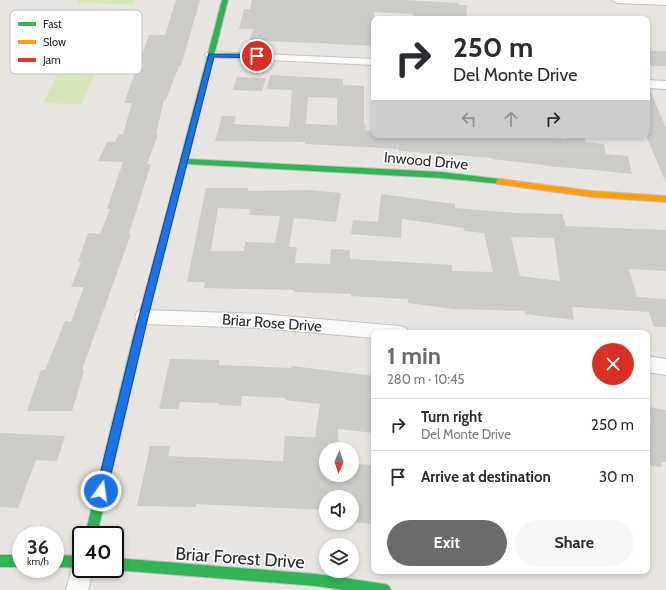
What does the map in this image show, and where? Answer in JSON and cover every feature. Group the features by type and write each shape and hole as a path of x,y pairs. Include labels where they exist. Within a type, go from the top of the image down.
{"street":[{"path":"93,526 183,161 226,0"},
{"path":"618,0 666,2"},
{"path":"211,55 371,62"},
{"path":"650,84 666,85"},
{"name":"Inwood Drive","path":"183,161 441,175 592,194 666,199"},
{"name":"Briar Rose Drive","path":"144,317 260,321 371,331"},
{"path":"650,364 666,367"},
{"path":"0,561 12,561"},
{"name":"Briar Forest Drive","path":"124,565 316,580 385,590"},
{"path":"77,590 80,578"}],"green space":[{"path":"79,0 135,0 133,4 77,3"},
{"path":"58,74 95,74 81,104 43,103"}],"building":[{"path":"176,0 200,0 181,66 179,66 166,100 164,100 156,135 158,135 147,164 151,164 129,234 131,234 82,370 84,371 72,411 27,411 41,370 45,370 65,321 71,322 84,287 71,287 81,262 78,262 88,233 100,234 110,209 107,209 123,162 98,161 107,142 115,142 119,134 123,134 132,103 124,103 135,74 142,74 142,54 149,35 165,35"},
{"path":"252,0 404,0 458,3 458,5 467,5 466,16 413,16 413,14 374,12 374,16 371,16 371,46 250,40 253,29 239,29 244,9 250,9"},
{"path":"650,51 666,51 666,66 650,66"},
{"path":"270,75 343,79 343,85 364,86 364,125 366,125 365,130 371,131 371,138 585,138 586,142 604,144 606,154 628,156 632,174 545,166 492,158 399,151 399,149 305,144 305,142 215,141 222,116 236,116 234,124 289,127 292,90 267,89","holes":["308,97 337,98 337,125 306,124"]},
{"path":"237,77 266,78 262,91 233,90"},
{"path":"650,90 666,128 666,183 647,138 650,138"},
{"path":"206,188 248,188 248,191 308,190 341,193 336,222 294,218 289,247 297,247 295,263 330,264 331,249 350,250 350,259 452,265 452,271 493,272 484,233 464,231 464,228 402,219 401,238 351,234 353,220 378,222 381,194 455,204 455,208 516,213 562,214 566,226 666,230 666,271 629,269 637,297 666,299 666,327 654,327 649,312 572,307 574,320 525,314 525,311 454,309 408,303 408,299 351,296 351,294 294,292 294,290 204,288 205,282 187,282","holes":["218,208 250,209 249,215 280,216 275,243 245,242 244,251 211,251","511,237 554,238 560,281 520,276"]},
{"path":"170,359 219,360 219,365 291,368 292,366 371,376 371,433 338,429 338,442 319,442 319,482 359,482 359,464 371,465 371,524 359,523 359,490 319,490 319,510 196,504 196,507 137,506 150,446 170,446 168,456 283,461 285,436 315,437 320,404 285,400 285,398 242,396 241,406 219,405 219,403 180,402 178,409 159,409"},
{"path":"650,407 666,410 666,462 661,462 662,467 650,465"},
{"path":"0,433 65,436 57,461 36,460 18,508 0,507"}],"traffic: fast":[{"path":"170,214 225,0"},
{"path":"183,161 441,175 500,182"},
{"path":"93,526 137,341"},
{"path":"0,561 12,561"},
{"path":"64,561 72,562"},
{"path":"124,565 316,580 385,590"}],"traffic: slow":[{"path":"500,182 592,194 666,199"}],"traffic: jam":[{"path":"137,341 170,214"}],"route":[{"path":"101,491 183,161 211,55 257,56"}]}
